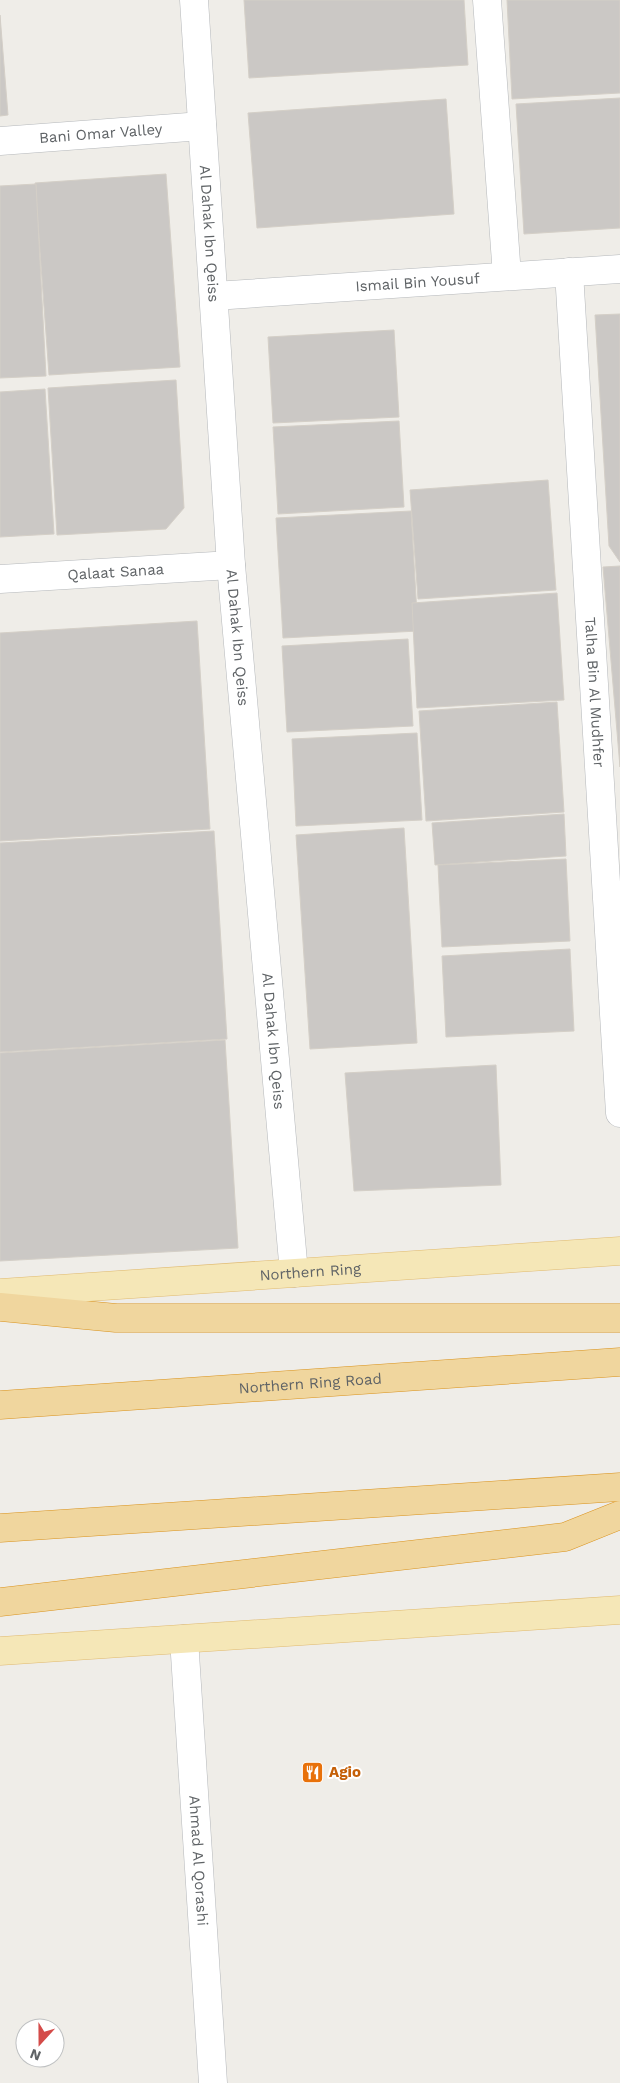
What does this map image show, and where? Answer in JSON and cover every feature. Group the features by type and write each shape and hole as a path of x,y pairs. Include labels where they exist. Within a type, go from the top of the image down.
{"highway":[{"path":"0,1307 116,1318 620,1318"},
{"name":"Northern Ring Road","path":"0,1405 620,1362"},
{"path":"0,1528 620,1486"},
{"path":"0,1602 565,1537 620,1516"}],"main road":[{"name":"Northern Ring","path":"0,1293 620,1251"},
{"path":"0,1651 620,1610"}],"street":[{"name":"Al Dahak Ibn Qeiss","path":"194,0 231,565 294,1273"},
{"path":"487,0 506,276"},
{"name":"Bani Omar Valley","path":"0,141 202,126"},
{"name":"Ismail Bin Yousuf","path":"214,296 620,268"},
{"name":"Talha Bin Al Mudhfer","path":"569,272 612,863 620,1113"},
{"name":"Qalaat Sanaa","path":"0,579 231,565"},
{"name":"Ahmad Al Qorashi","path":"184,1639 213,2083"}],"building":[{"path":"244,0 464,0 468,65 249,78"},
{"path":"507,0 620,0 620,93 512,99"},
{"path":"0,15 8,115 0,116"},
{"path":"620,98 620,228 524,234 516,104"},
{"path":"446,99 454,214 257,228 248,113"},
{"path":"166,174 180,367 49,375 35,183"},
{"path":"36,184 46,376 0,378 0,186"},
{"path":"620,314 620,562 609,546 595,315"},
{"path":"394,330 399,417 273,423 268,337"},
{"path":"176,380 184,508 166,529 57,535 48,388"},
{"path":"45,389 54,534 0,537 0,392"},
{"path":"399,421 404,507 278,514 273,427"},
{"path":"548,480 556,590 418,599 410,490"},
{"path":"411,511 418,631 283,638 276,518"},
{"path":"620,566 620,767 603,567"},
{"path":"557,593 564,700 417,708 412,603"},
{"path":"197,621 210,829 0,841 0,633"},
{"path":"408,639 413,726 287,732 282,646"},
{"path":"557,702 564,812 426,821 419,711"},
{"path":"417,733 422,820 296,826 292,739"},
{"path":"564,814 566,856 435,865 432,823"},
{"path":"404,828 417,1043 310,1049 296,835"},
{"path":"214,831 227,1039 0,1052 0,843"},
{"path":"566,859 570,941 442,947 438,865"},
{"path":"570,949 574,1031 446,1037 442,956"},
{"path":"225,1040 238,1248 0,1261 0,1053"},
{"path":"496,1065 501,1185 354,1191 345,1073"}],"place":[{"name":"Agio","path":"313,1772"}]}
